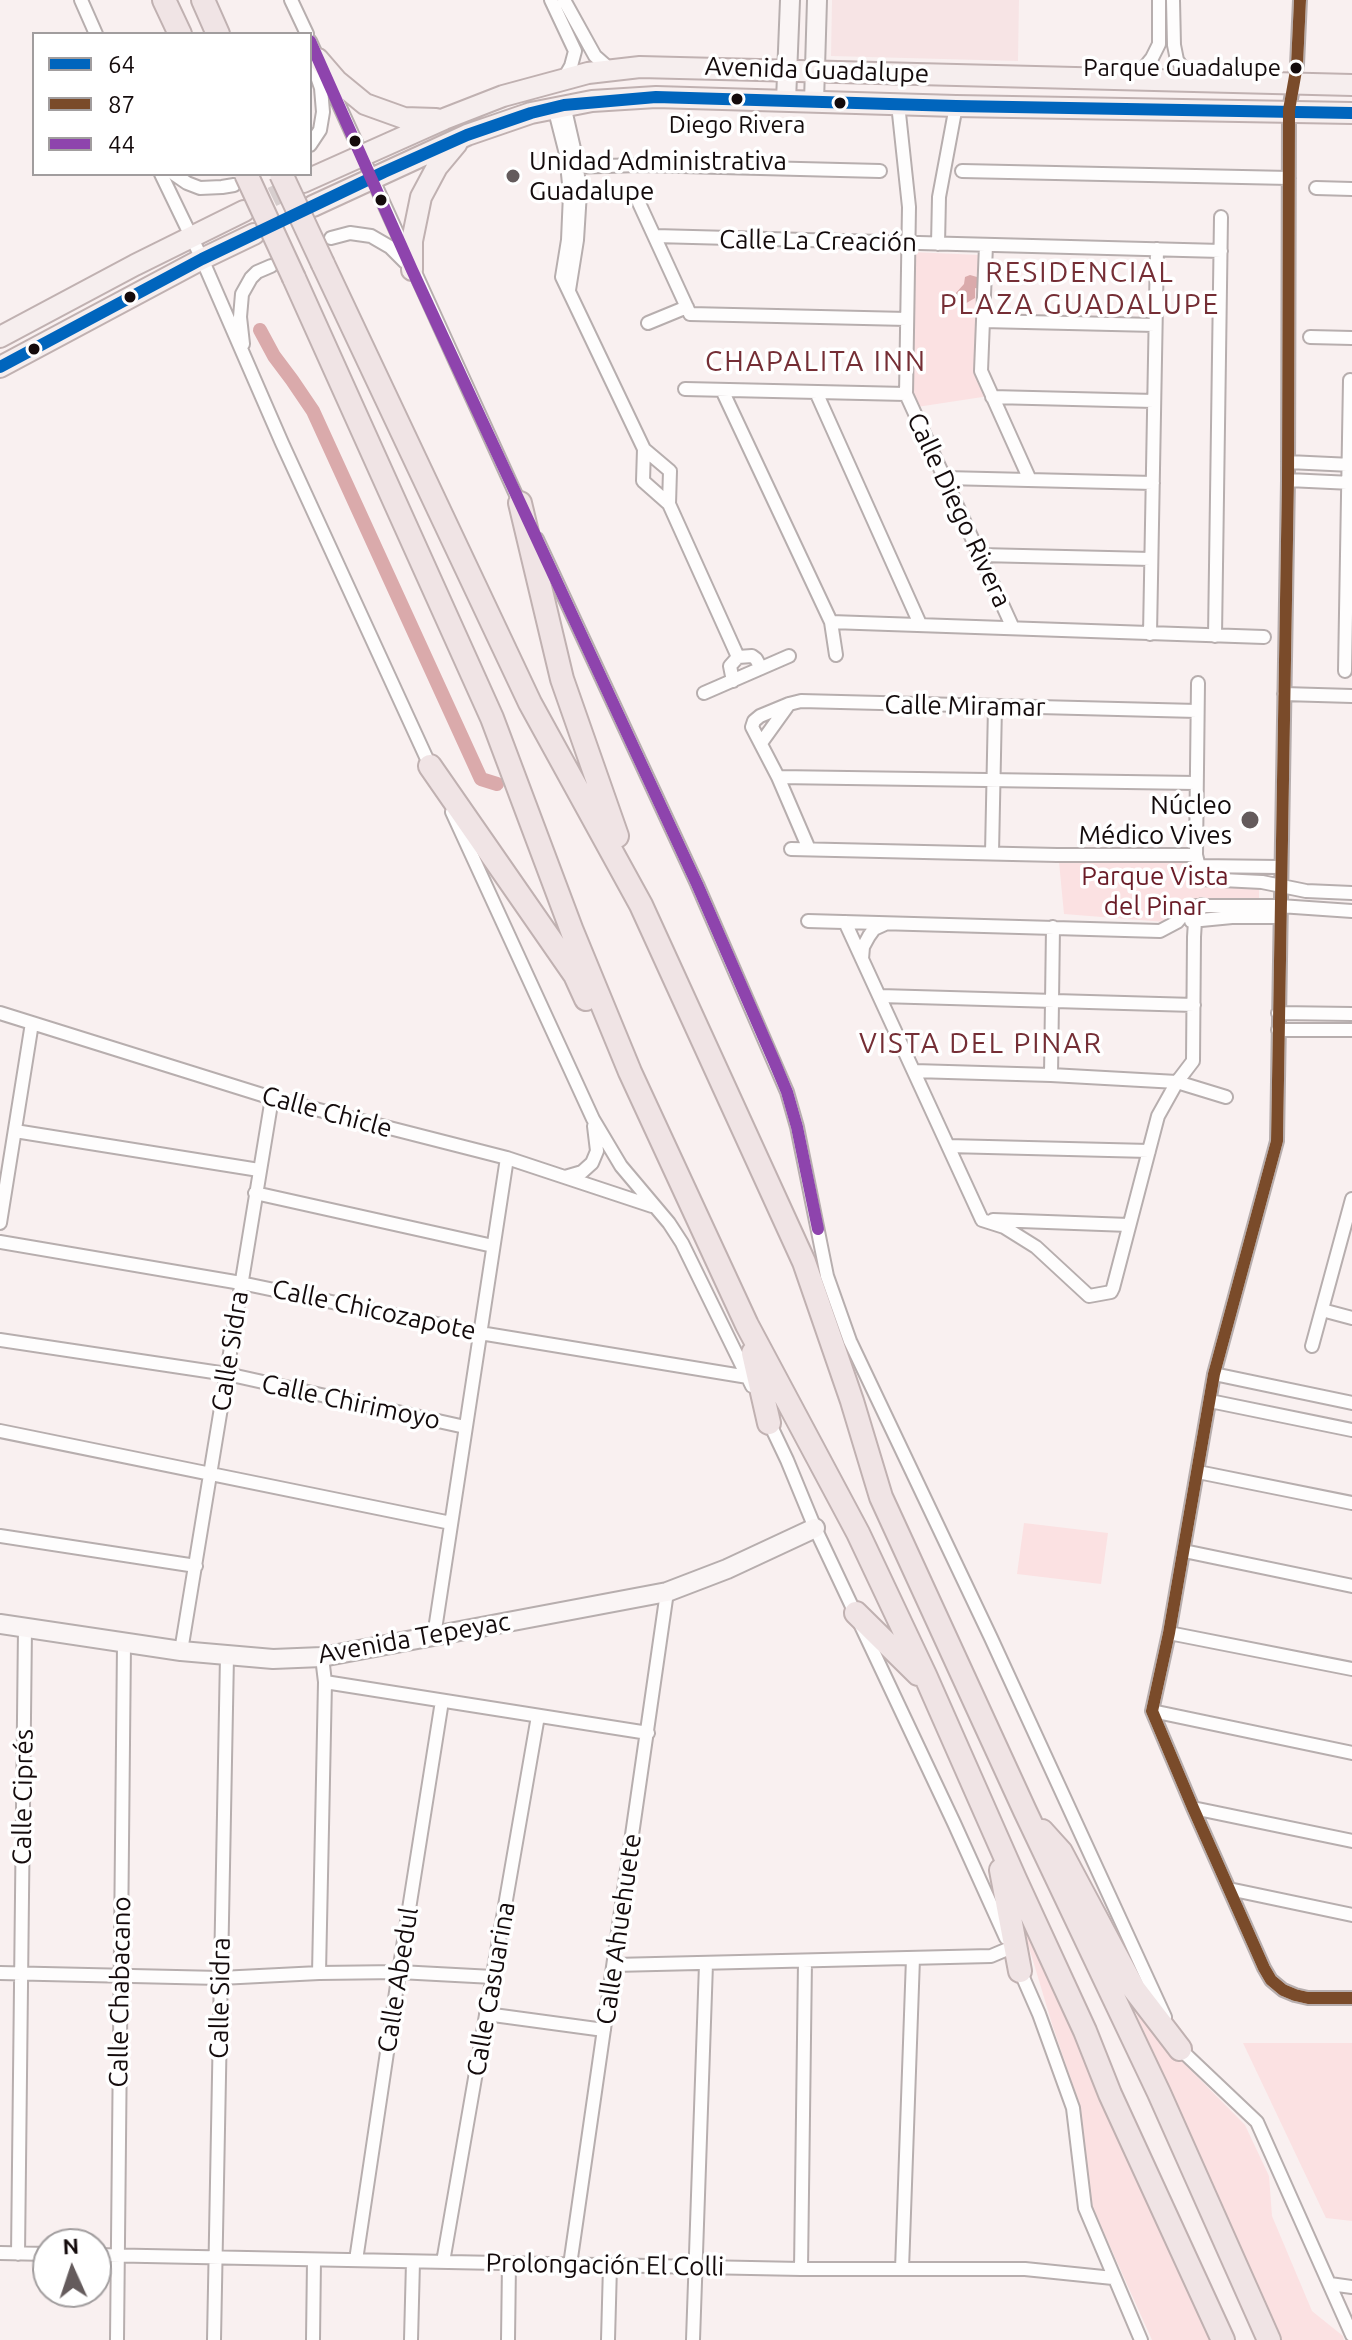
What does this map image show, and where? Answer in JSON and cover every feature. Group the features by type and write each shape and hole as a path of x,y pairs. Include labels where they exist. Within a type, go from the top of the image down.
{"highway":[{"path":"164,0 179,32"},
{"path":"203,0 217,32"},
{"path":"282,176 530,703 641,905 804,1262 881,1497 1159,2093 1269,2340"},
{"path":"240,179 294,278 492,718 572,931 630,1072 747,1325 858,1533 930,1686 1223,2340"},
{"path":"520,503 562,679 641,905"},
{"path":"430,766 575,975 601,1029 630,1072"},
{"path":"747,1325 769,1423"},
{"path":"856,1613 930,1686"},
{"path":"1025,1811 1061,1852 1134,1989 1180,2049"},
{"path":"995,1833 1020,1971"}],"main road":[{"path":"313,53 355,97 378,110 418,120 444,119"},
{"name":"Avenida Guadalupe","path":"303,182 361,154 503,96 563,80 665,66 1352,85"},
{"path":"1035,76 1035,107"},
{"name":"Avenida Guadalupe","path":"313,206 462,137 531,113 559,106 656,97 1352,113"},
{"path":"412,270 413,233 421,197 437,167 462,137"},
{"path":"0,337 244,211"},
{"path":"0,367 254,234"}],"street":[{"path":"81,0 95,32"},
{"path":"291,0 303,30"},
{"path":"551,0 595,56 612,71"},
{"path":"563,80 575,51 573,30 564,0"},
{"path":"786,101 790,0"},
{"path":"814,102 817,0"},
{"path":"1300,0 1297,65 1289,110 1288,480 1277,1141 1214,1374 1169,1633 1152,1711 1271,1980 1283,1990 1308,1998 1352,1998"},
{"path":"1136,78 1159,44 1159,5 1173,4 1177,60 1189,76 1198,80"},
{"path":"1159,44 1174,45"},
{"path":"312,142 320,130 323,112 313,53"},
{"path":"313,53 697,884 787,1092 827,1276 850,1341 1180,2049 1257,2122 1330,2284 1346,2309 1352,2335"},
{"name":"Calle Diego Rivera","path":"898,104 909,207 906,394 1013,628"},
{"path":"559,106 561,128 573,167 562,277 644,449 670,471 669,504"},
{"path":"938,244 939,197 956,106"},
{"path":"573,167 686,165 880,171"},
{"path":"962,171 1289,178"},
{"path":"162,176 593,1119 621,1166 682,1243 787,1460 815,1528 1010,1948 1039,2014 1073,2108 1085,2208 1141,2340"},
{"path":"177,176 200,188 240,179"},
{"path":"1316,188 1352,189"},
{"path":"639,203 688,310"},
{"path":"1215,636 1221,217"},
{"path":"331,238 350,233 371,236 390,247 412,270"},
{"name":"Calle La Creación","path":"655,236 1221,251"},
{"path":"986,245 981,371 1030,480"},
{"path":"1150,634 1157,249"},
{"path":"242,350 242,294 257,272 271,266"},
{"path":"648,323 688,310 907,319"},
{"path":"983,321 1155,325"},
{"path":"1310,337 1352,338"},
{"path":"1345,671 1349,634 1350,380"},
{"path":"685,389 906,394"},
{"path":"722,390 831,622 836,655"},
{"path":"816,392 920,624"},
{"path":"992,397 1154,401"},
{"path":"644,449 643,481 669,504 738,657"},
{"path":"1288,462 1350,465"},
{"path":"945,478 1153,483"},
{"path":"1288,480 1350,483"},
{"path":"980,555 1151,559"},
{"path":"831,622 1264,637"},
{"path":"733,681 730,666 738,657 752,656 761,668"},
{"path":"704,693 789,656"},
{"path":"1198,683 1196,860 1202,879 1262,882 1306,891 1352,893"},
{"path":"1284,694 1352,696"},
{"name":"Calle Miramar","path":"759,739 752,727 754,721 801,701 1197,711"},
{"path":"789,704 759,739 809,849"},
{"path":"992,853 995,706"},
{"path":"778,777 1196,783"},
{"path":"791,849 1196,860 1280,867"},
{"path":"808,921 1160,931 1177,922 1188,909 1202,905 1280,912"},
{"path":"845,922 982,1220 1004,1227 1027,1241 1089,1296 1111,1292 1158,1116 1193,1061 1195,921 1202,905"},
{"path":"1177,922 1280,912 1352,911"},
{"path":"862,959 863,947 869,936 888,923"},
{"path":"1051,1075 1053,927"},
{"path":"880,996 1194,1005"},
{"name":"Calle Chicle","path":"0,1013 272,1098 507,1158 654,1207"},
{"path":"1278,1013 1352,1014"},
{"path":"1,1215 32,1023"},
{"path":"1278,1030 1352,1030"},
{"path":"914,1071 1177,1082 1226,1097"},
{"name":"Calle Sidra","path":"181,1651 272,1098"},
{"path":"562,1177 582,1172 594,1160 597,1144 593,1119"},
{"path":"15,1131 259,1170"},
{"path":"948,1146 1149,1151"},
{"path":"434,1636 507,1158"},
{"path":"255,1193 493,1246"},
{"path":"1312,1346 1352,1199"},
{"path":"982,1220 1129,1225"},
{"name":"Calle Chicozapote","path":"0,1242 241,1283 480,1333 748,1377"},
{"path":"1322,1310 1352,1318"},
{"name":"Calle Chirimoyo","path":"0,1340 227,1374 465,1427"},
{"path":"1214,1374 1352,1403"},
{"path":"1210,1401 1352,1430"},
{"path":"0,1431 451,1523"},
{"path":"1198,1472 1352,1503"},
{"name":"Avenida Tepeyac","path":"0,1624 124,1644 227,1656 273,1659 322,1657 667,1592 727,1569 815,1528"},
{"path":"0,1536 196,1566"},
{"path":"1184,1551 1352,1586"},
{"name":"Calle Ahuehuete","path":"570,2265 667,1592"},
{"name":"Calle Ciprés","path":"18,2254 25,1628"},
{"path":"1169,1633 1352,1669"},
{"name":"Calle Chabacano","path":"117,2340 124,1644"},
{"name":"Calle Sidra","path":"214,2340 227,1656"},
{"path":"319,1973 325,1682 322,1657"},
{"path":"325,1682 648,1733"},
{"name":"Calle Abedul","path":"356,2260 442,1701"},
{"path":"1152,1711 1352,1753"},
{"name":"Calle Casuarina","path":"443,2262 538,1716"},
{"path":"1193,1808 1352,1841"},
{"path":"1229,1889 1352,1915"},
{"path":"614,1965 991,1956 1010,1948"},
{"path":"902,2269 913,1958"},
{"path":"801,2269 805,1961"},
{"path":"693,2340 706,1964"},
{"path":"0,1973 220,1978 399,1972 493,1977"},
{"path":"486,2014 604,2030"},
{"path":"0,2253 32,2254"},
{"name":"Prolongación El Colli","path":"112,2255 801,2269 1025,2269 1113,2278"},
{"path":"313,2340 314,2260"},
{"path":"411,2340 413,2262"},
{"path":"508,2340 509,2264"},
{"path":"608,2340 610,2266"},
{"path":"1330,2284 1352,2287"}],"shaded area":[{"path":"832,0 1019,0 1018,61 831,56"},
{"path":"965,277 977,277 980,289 975,288 975,298 963,305 955,294 964,284"}],"green space":[{"path":"911,252 980,255 979,314 989,396 917,407 910,394"},
{"name":"Parque Vista del Pinar","path":"1193,861 1197,873 1259,886 1259,904 1197,898 1182,906 1174,917 1165,922 1064,914 1059,862"},
{"path":"1024,1523 1108,1533 1101,1584 1017,1574"},
{"path":"1010,1884 1214,2340 1152,2340 1092,2206 1080,2106"},
{"path":"1130,2000 1150,2029 1245,2125 1269,2176 1272,2216 1312,2311 1344,2340 1282,2340"},
{"path":"1243,2043 1352,2043 1352,2221 1326,2218"}],"waterway":[{"path":"260,330 274,356 313,411 481,779 497,784"}],"tunnel":[{"path":"245,210 303,182"}],"transit line":[{"name":"87","path":"1300,0 1297,65 1289,110 1288,480 1277,1141 1214,1374 1169,1633 1152,1711 1271,1980 1283,1990 1308,1998 1352,1998"},
{"name":"44","path":"312,45 412,270 697,884 774,1061 797,1127 818,1229"},
{"name":"64","path":"0,367 202,259 384,172 467,135 564,105 656,97 1352,113"}],"place":[{"name":"Parque Guadalupe","path":"1296,68"},
{"name":"Diego Rivera","path":"737,99"},
{"name":"Unidad Administrativa Guadalupe","path":"513,176"},
{"name":"Núcleo Médico Vives","path":"1250,820"}],"district":[{"name":"RESIDENCIAL PLAZA GUADALUPE","path":"1080,289"},
{"name":"CHAPALITA INN","path":"816,362"},
{"name":"VISTA DEL PINAR","path":"981,1044"}]}
